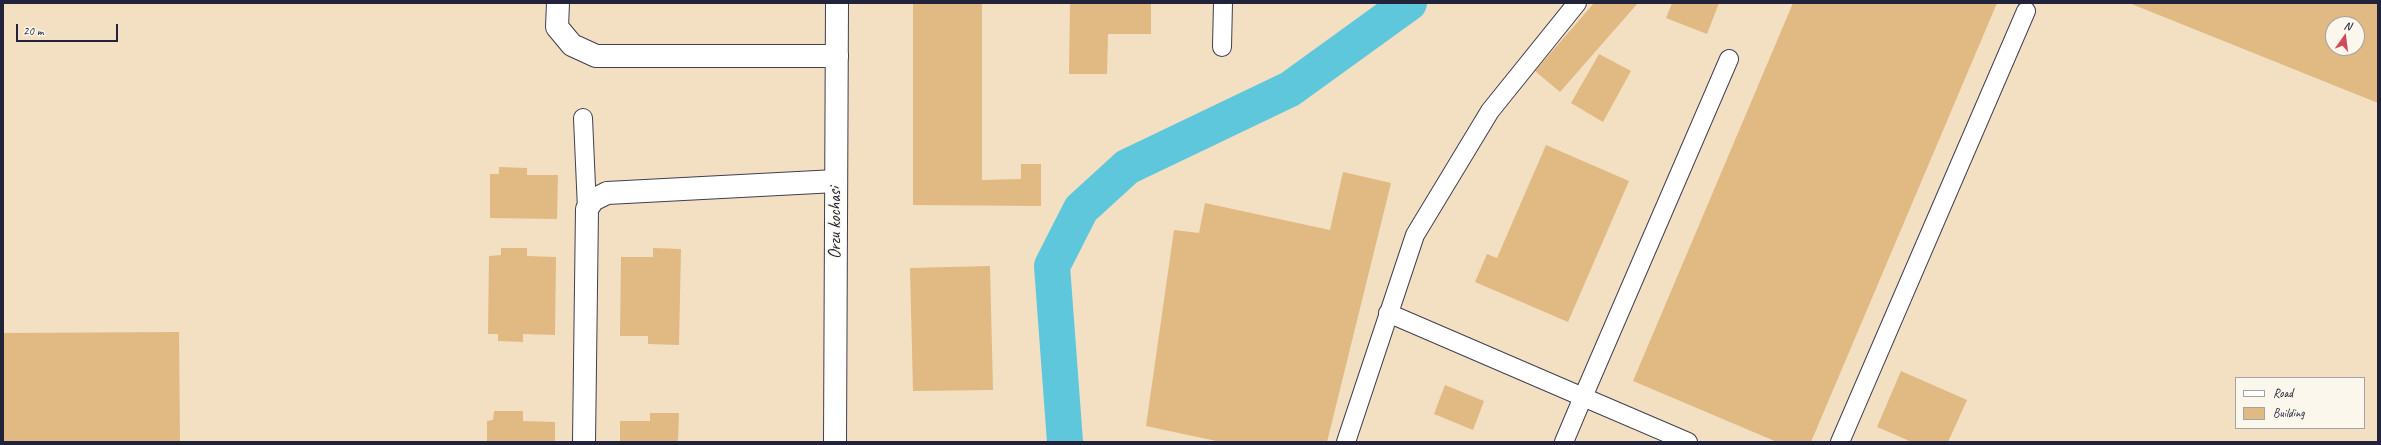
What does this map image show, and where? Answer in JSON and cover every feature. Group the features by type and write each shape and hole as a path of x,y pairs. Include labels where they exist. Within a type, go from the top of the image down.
{"street":[{"path":"558,3 557,27 572,45 596,56 837,56"},
{"name":"Orzu kochasi","path":"835,442 837,3"},
{"path":"584,442 587,209 593,200 607,193 836,181"}],"lane":[{"path":"1222,3 1222,46"},
{"path":"1346,442 1415,235 1490,111 1577,3"},
{"path":"1840,442 2026,10"},
{"path":"1564,442 1729,59"},
{"path":"583,118 587,209"},
{"path":"1388,313 1688,442"}],"building":[{"path":"913,3 982,3 982,180 1021,179 1021,164 1041,164 1041,206 913,205"},
{"path":"1070,3 1151,3 1151,34 1108,34 1107,74 1069,74"},
{"path":"1594,3 1638,3 1560,92 1535,71"},
{"path":"1672,3 1719,3 1707,34 1666,18"},
{"path":"1793,3 1997,3 1811,442 1777,442 1633,381"},
{"path":"2129,3 2378,3 2378,103"},
{"path":"1599,54 1631,71 1603,122 1571,103"},
{"path":"1546,145 1629,181 1568,322 1475,282 1487,254 1497,258"},
{"path":"499,167 527,168 527,175 558,175 557,219 490,218 490,174 499,174"},
{"path":"1343,172 1391,183 1327,442 1221,442 1146,426 1174,230 1199,233 1205,203 1330,230"},
{"path":"501,248 527,248 527,256 556,257 555,335 523,334 523,342 498,341 498,334 488,334 489,256 501,255"},
{"path":"653,248 681,249 679,345 648,344 648,336 620,336 621,257 653,257"},
{"path":"990,266 993,390 913,391 910,268"},
{"path":"179,332 180,442 3,442 3,333"},
{"path":"1901,371 1967,400 1948,442 1912,442 1877,427"},
{"path":"1445,385 1484,401 1473,430 1434,414"},
{"path":"494,411 523,411 523,421 555,422 555,442 487,442 487,421 493,420"},
{"path":"650,413 679,413 678,442 620,442 620,421 650,421"}],"waterway":[{"path":"1065,442 1052,266 1081,209 1127,167 1290,89 1409,3"}]}
